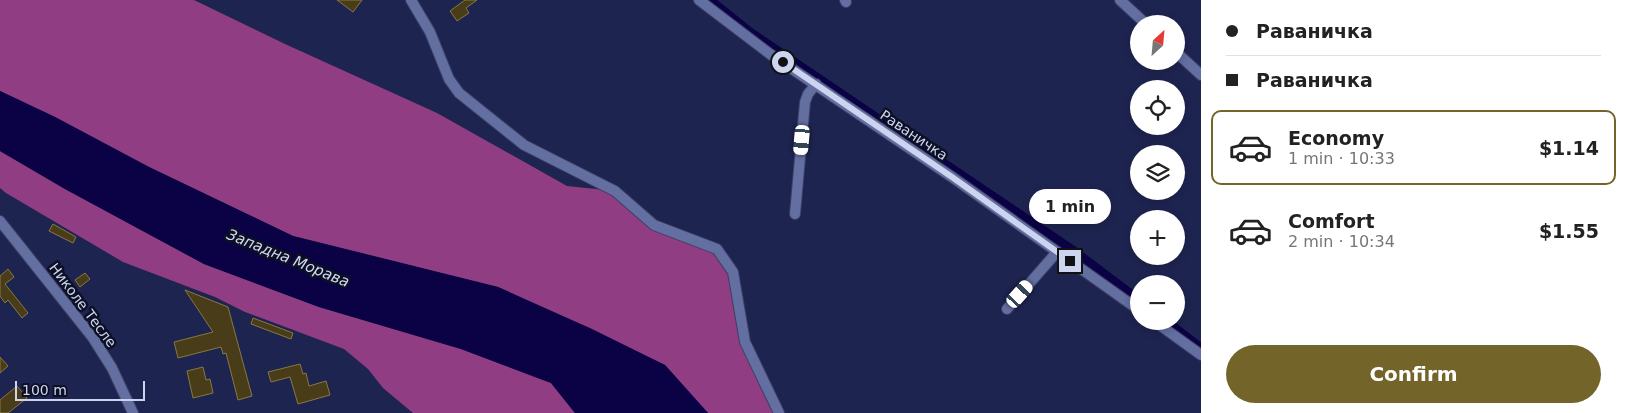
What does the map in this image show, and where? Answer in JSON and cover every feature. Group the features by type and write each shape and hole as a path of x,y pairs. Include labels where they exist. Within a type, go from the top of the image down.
{"street":[{"path":"411,0 430,32 449,79 459,93 524,145 615,191 654,225 717,249 733,272 745,342 779,413"},
{"name":"Раваничка","path":"699,0 770,54 952,177 1130,304"},
{"path":"1120,0 1136,15"},
{"path":"1185,60 1201,75"},
{"path":"795,214 805,102 816,84"},
{"name":"Николе Тесле","path":"0,221 94,338 112,368 133,413"},
{"path":"1007,309 1057,252"},
{"path":"1166,330 1201,355"}],"shaded area":[{"path":"0,0 194,0 285,44 437,113 567,186 615,191 654,225 717,249 733,272 745,342 779,413 708,413 665,365 498,287 293,236 149,167 55,117 0,91"},
{"path":"0,151 65,189 204,264 319,307 461,349 551,383 575,413 413,413 383,388 368,369 344,349 245,312 215,297 123,262 6,193 0,188"}],"water":[{"name":"Западна Морава","path":"0,91 55,117 149,167 293,236 498,287 592,329 665,365 708,413 575,413 551,383 461,349 319,307 204,264 65,189 0,151"}],"building":[{"path":"337,0 362,0 353,12"},
{"path":"465,0 477,0 466,8 469,13 457,21 450,11"},
{"path":"53,224 76,237 73,243 49,231"},
{"path":"8,269 14,277 5,284 28,313 22,318 8,300 5,303 0,296 0,276"},
{"path":"85,273 90,279 80,287 75,280"},
{"path":"185,290 228,307 252,396 238,400 226,353 223,354 221,347 178,358 174,342 213,332"},
{"path":"253,318 293,333 291,339 251,324"},
{"path":"0,357 8,366 0,373"},
{"path":"300,364 303,374 306,373 309,386 326,381 330,395 298,404 290,377 271,382 268,372"},
{"path":"203,367 206,380 210,379 213,393 193,398 187,371"},
{"path":"17,386 27,398 8,413 0,413 0,400"}],"waterway":[{"path":"710,0 750,32 1074,251 1130,293"},
{"path":"1178,330 1201,348"}],"route":[{"path":"783,62 952,177 1070,261"}]}
